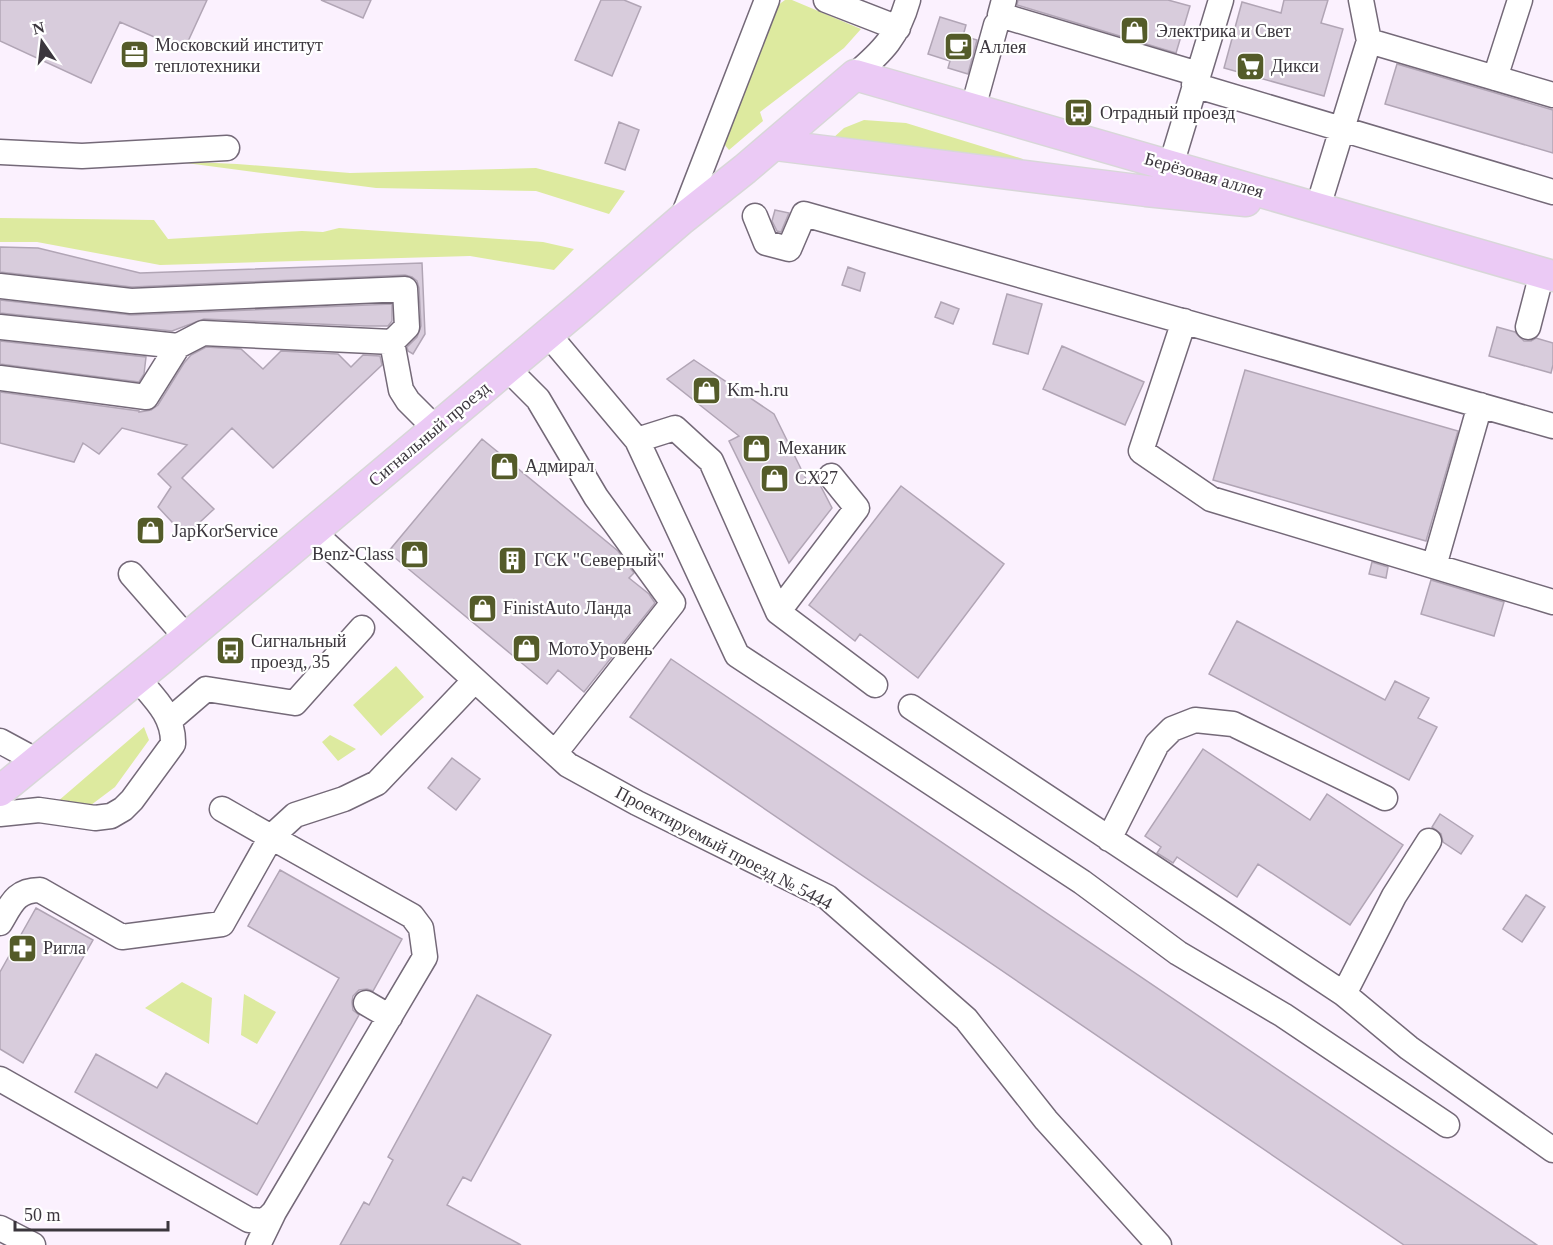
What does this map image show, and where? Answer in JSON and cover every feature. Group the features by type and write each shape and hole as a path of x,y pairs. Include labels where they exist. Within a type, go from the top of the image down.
{"main road":[{"name":"Сигнальный проезд","path":"0,791 187,638 682,219 775,145 855,75"},
{"name":"Берёзовая аллея","path":"855,75 1548,274"},
{"path":"775,145 1146,191 1318,207"}],"street":[{"path":"682,219 767,0"},
{"path":"826,0 898,28"},
{"path":"855,75 890,42 898,28 908,0"},
{"path":"1004,0 1000,15 1342,129 1553,192"},
{"path":"1318,207 1369,41 1361,0"},
{"path":"1496,78 1520,0"},
{"path":"1171,165 1219,1"},
{"path":"973,108 996,25"},
{"path":"1369,41 1553,95"},
{"path":"0,152 82,156 227,148"},
{"path":"755,216 766,243 789,249 804,214 1553,426"},
{"path":"1528,327 1548,274"},
{"path":"0,286 131,301 405,289 407,327 392,342 203,333 178,346 146,398 0,378"},
{"path":"1184,321 1141,451 1211,499 1326,523 1434,566 1553,602"},
{"path":"0,327 178,346"},
{"path":"548,334 637,440 737,655 1083,882 1178,953 1283,1015 1447,1125"},
{"path":"392,342 401,390 408,401 435,428"},
{"path":"507,368 538,399 596,497 674,603 555,753"},
{"path":"1434,566 1480,405"},
{"path":"637,440 675,428 711,461 778,612 875,685"},
{"path":"778,612 857,508 831,476"},
{"name":"Проектируемый проезд № 5444","path":"312,531 568,765 637,803 827,897 966,1019 1046,1120 1160,1245"},
{"path":"131,574 187,638"},
{"path":"170,720 206,688 295,703 362,628"},
{"path":"0,814 39,810 95,818 111,816 123,809 173,744 170,720 161,705 138,679"},
{"path":"0,923 19,894 40,890 122,937 222,924 272,837 295,815 344,799 377,783 475,680"},
{"path":"911,707 1344,994 1409,1048 1553,1150"},
{"path":"1109,839 1157,744 1172,729 1195,720 1233,724 1384,798"},
{"path":"0,741 37,761"},
{"path":"222,809 412,916 421,928 425,957 274,1212 258,1245"},
{"path":"1344,994 1394,896 1429,841"},
{"path":"364,1007 388,1020"},
{"path":"0,1079 249,1220 265,1221 274,1212"},
{"path":"0,1228 33,1245"}],"green space":[{"path":"785,0 792,0 861,29 844,48 760,112 763,121 729,150 724,144 773,13"},
{"path":"864,120 906,123 1023,159 1022,164 832,139 844,128"},
{"path":"171,161 350,173 536,168 625,191 609,214 536,191 376,188"},
{"path":"0,218 154,220 168,239 302,231 323,232 339,228 543,242 574,249 554,270 470,256 160,265 37,242 0,242"},
{"path":"396,666 424,697 381,736 353,705"},
{"path":"144,727 149,740 115,787 87,808 57,802"},
{"path":"330,735 356,749 338,761 322,742"},
{"path":"182,982 212,998 209,1044 145,1008"},
{"path":"244,994 276,1012 257,1044 241,1035"}],"building":[{"path":"0,0 207,0 184,50 120,22 91,83 0,41"},
{"path":"321,0 371,0 363,18"},
{"path":"601,0 624,0 641,7 612,76 575,60"},
{"path":"1018,0 1168,0 1190,6 1176,53 1017,5"},
{"path":"1284,0 1328,0 1321,23 1343,29 1324,96 1224,68 1242,2 1281,13"},
{"path":"940,17 966,25 963,36 977,40 968,74 948,68 950,61 928,54"},
{"path":"1397,64 1553,110 1553,153 1385,104"},
{"path":"619,122 639,130 625,170 605,163"},
{"path":"775,210 789,213 781,232 777,231 772,221"},
{"path":"0,247 38,248 140,273 422,263 425,334 413,354 408,351 407,347 417,337 421,326 417,281 405,275 132,287 0,272"},
{"path":"848,267 865,273 860,291 842,285"},
{"path":"1007,294 1042,304 1028,354 993,344"},
{"path":"0,300 131,315 392,304 392,321 388,326 364,326 204,319 172,331 0,313"},
{"path":"941,302 959,309 953,324 935,317"},
{"path":"1497,327 1515,332 1524,341 1536,338 1553,343 1551,373 1489,356"},
{"path":"0,341 146,357 144,374 139,382 0,364"},
{"path":"1062,346 1144,382 1125,425 1043,389"},
{"path":"206,347 241,349 263,369 281,351 338,354 351,367 363,355 380,356 382,365 273,468 232,428 182,478 214,509 185,536 158,507 171,487 158,474 187,445 122,428 99,454 83,443 74,462 0,443 0,392 139,412 151,410 158,405 184,363 191,355"},
{"path":"694,360 774,414 808,483 817,479 832,508 789,563 729,441 739,436 667,379"},
{"path":"1245,370 1458,431 1426,541 1213,480"},
{"name":"ГСК \"Северный\"","path":"482,439 618,551 634,573 629,578 649,594 655,603 584,692 558,670 547,684 388,552"},
{"path":"901,486 1004,564 918,678 860,634 855,641 809,605"},
{"path":"1372,562 1388,567 1386,578 1369,574"},
{"path":"1431,580 1504,602 1494,636 1421,614"},
{"path":"1237,621 1385,700 1395,681 1429,698 1418,718 1437,727 1409,780 1209,674"},
{"path":"671,659 1537,1245 1404,1245 630,717"},
{"path":"1203,749 1310,820 1327,794 1403,845 1350,925 1258,864 1237,897 1177,857 1173,863 1157,853 1161,847 1145,836"},
{"path":"452,758 480,779 456,810 428,788"},
{"path":"1440,814 1473,836 1461,854 1443,842 1441,834 1432,827"},
{"path":"280,870 402,939 373,991 359,990 353,996 353,1010 359,1015 257,1195 75,1092 96,1054 157,1088 166,1073 257,1124 339,978 248,926"},
{"path":"1526,895 1545,907 1522,942 1503,929"},
{"path":"36,908 93,940 23,1063 0,1049 0,972"},
{"path":"477,995 551,1035 471,1181 463,1177 447,1205 521,1245 340,1245 364,1202 369,1205 393,1160 388,1157"}],"place":[{"name":"Электрика и Свет","path":"1135,31"},
{"name":"Аллея","path":"958,47"},
{"name":"Московский институт теплотехники","path":"134,55"},
{"name":"Дикси","path":"1250,66"},
{"name":"Отрадный проезд","path":"1079,113"},
{"name":"Km-h.ru","path":"706,390"},
{"name":"Механик","path":"757,448"},
{"name":"Адмирал","path":"504,466"},
{"name":"CX27","path":"774,478"},
{"name":"JapKorService","path":"151,531"},
{"name":"Benz-Class","path":"415,554"},
{"name":"ГСК \"Северный\"","path":"513,560"},
{"name":"FinistAuto Ланда","path":"482,608"},
{"name":"МотоУровень","path":"527,649"},
{"name":"Сигнальный проезд, 35","path":"230,651"},
{"name":"Ригла","path":"22,948"}]}
